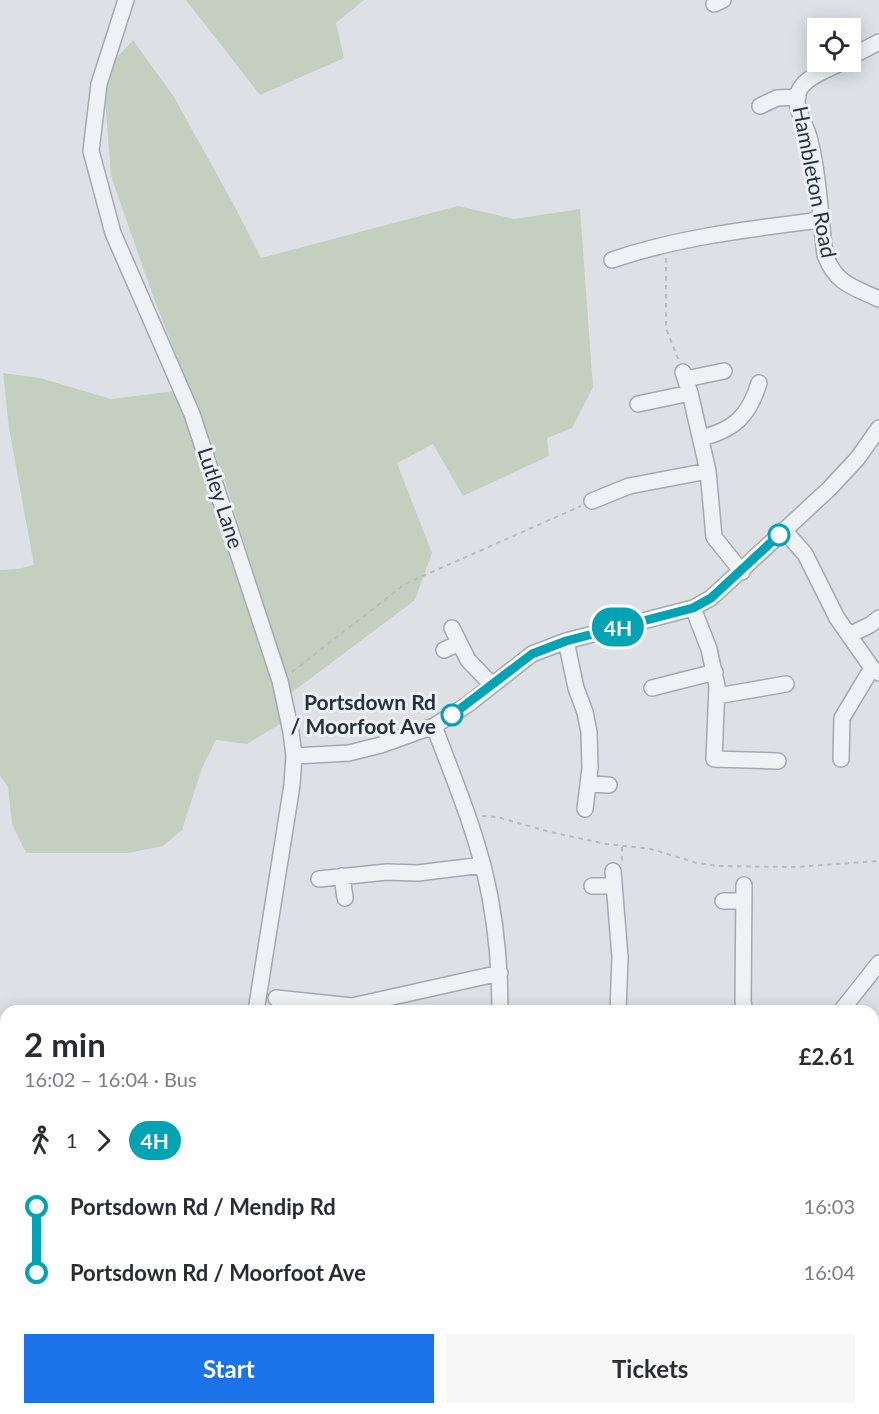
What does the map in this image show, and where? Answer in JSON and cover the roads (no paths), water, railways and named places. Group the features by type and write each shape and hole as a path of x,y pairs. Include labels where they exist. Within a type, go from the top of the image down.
{"street":[{"name":"Lutley Lane","path":"126,0 99,84 91,151 113,233 192,414 280,681 291,732 294,756 282,850 257,1005"},
{"path":"861,51 879,42"},
{"name":"Hambleton Road","path":"823,72 806,81 800,89 797,105 807,127 812,148 825,255 830,268 837,277 879,299"},
{"path":"760,106 777,98 798,97"},
{"path":"612,260 645,249 820,220"},
{"path":"638,404 686,381 724,371"},
{"path":"686,381 708,471 714,537 742,572"},
{"path":"701,438 719,434 734,426 753,403 759,383"},
{"path":"294,756 349,753 381,745 434,726 467,705 532,654 566,641 693,608 711,598 742,572 829,489 856,459 879,428"},
{"path":"592,501 628,486 708,471"},
{"path":"784,530 805,554 837,618 875,670 842,718 842,759"},
{"path":"693,608 709,649 715,672 717,696 714,759 778,761"},
{"path":"849,635 870,626 879,618"},
{"path":"452,628 468,660 492,685"},
{"path":"566,641 576,688 585,712 589,732 589,784 585,809"},
{"path":"444,650 459,643"},
{"path":"652,688 715,672"},
{"path":"717,696 786,684"},
{"path":"434,726 468,815 483,865 495,931 500,973 500,1005"},
{"path":"589,784 609,785"},
{"path":"319,879 387,872 418,873 483,865"},
{"path":"342,876 345,898"},
{"path":"592,886 614,879 620,957 618,1005"},
{"path":"744,885 744,1005"},
{"path":"723,901 744,901"},
{"path":"846,1005 879,963"},
{"path":"356,1005 500,973"},
{"path":"276,998 342,1005"}],"place":[{"name":"Portsdown Rd / Moorfoot Ave","path":"452,715"}]}
